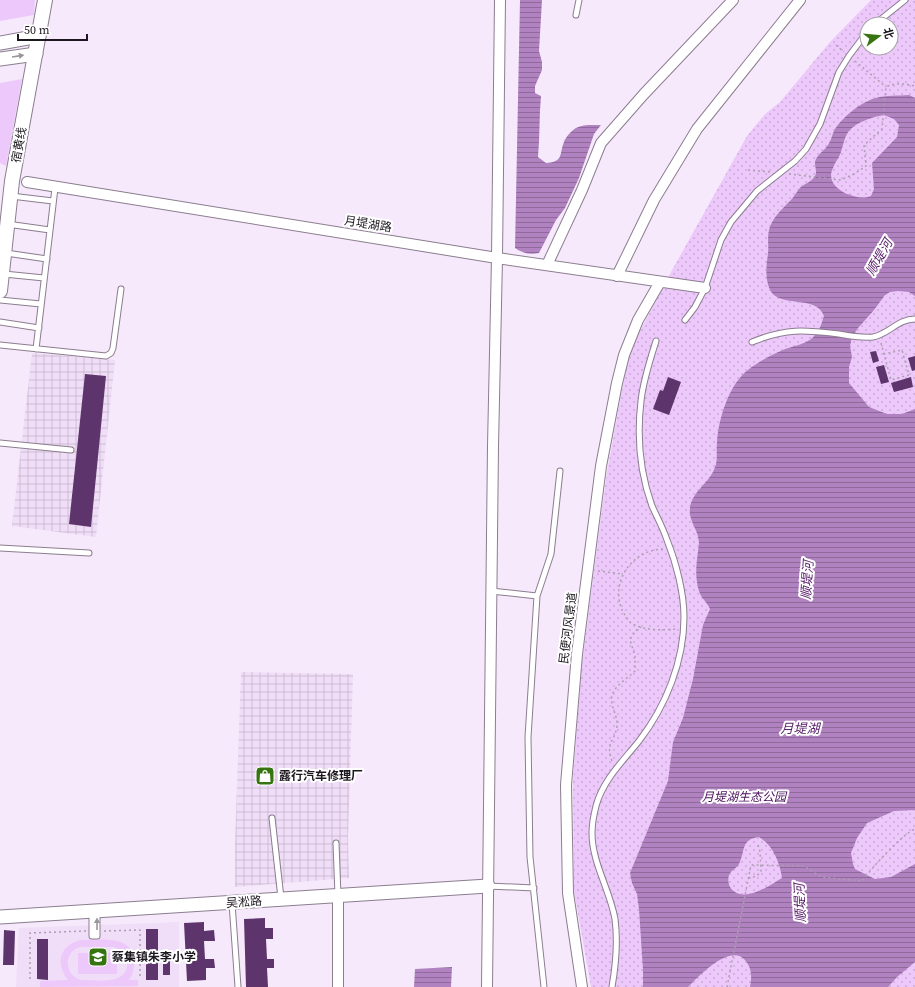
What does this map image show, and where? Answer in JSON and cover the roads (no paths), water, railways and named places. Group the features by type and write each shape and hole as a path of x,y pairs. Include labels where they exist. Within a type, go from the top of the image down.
{"main road":[{"name":"宿黄线","path":"0,291 10,196 45,0"}],"street":[{"path":"487,987 491,591 500,0"},
{"path":"547,265 582,190 601,142 733,0"},
{"path":"617,276 654,200 697,129 800,0"},
{"path":"0,43 39,36"},
{"path":"0,59 36,54"},
{"name":"月堤湖路","path":"27,182 55,188 497,258 706,288"},
{"name":"民便河风景道","path":"582,987 568,893 566,785 577,654 601,466 618,376 624,355 638,320 660,282"},
{"name":"吴淞路","path":"0,917 488,886"},
{"path":"338,896 338,987"}],"lane":[{"path":"576,15 579,0"},
{"path":"885,16 905,0"},
{"path":"685,320 695,307 706,288 721,240 731,222 757,191 795,161 806,149 820,124 839,72 848,56 859,42"},
{"path":"36,349 55,188"},
{"path":"10,196 53,201"},
{"path":"7,224 50,230"},
{"path":"4,252 47,259"},
{"path":"2,274 44,278"},
{"path":"0,345 106,356 111,354 121,289"},
{"path":"0,300 41,304"},
{"path":"752,342 779,333 805,330 860,337 879,335 902,321 915,319"},
{"path":"0,322 39,328"},
{"path":"612,987 616,960 615,918 594,852 592,832 596,805 600,795 616,768 652,722 667,697 678,662 684,616 680,586 670,549 652,506 642,462 639,430 641,399 656,341"},
{"path":"0,443 71,450"},
{"path":"544,987 530,857 528,737 537,596 551,554 560,471"},
{"path":"0,548 89,553"},
{"path":"491,591 537,596"},
{"path":"272,818 281,899"},
{"path":"336,843 338,896"},
{"path":"488,886 534,888"},
{"path":"232,902 238,987"},
{"path":"94,911 94,931"}],"water":[{"path":"520,0 542,0 539,51 542,62 542,70 535,86 535,93 541,96 538,157 546,163 556,161 560,157 566,138 574,129 585,125 601,125 594,134 579,178 565,208 556,220 539,253 532,254 515,248"},
{"name":"月堤湖","path":"909,95 915,98 915,296 909,292 890,292 885,295 858,328 852,337 850,346 852,357 849,367 849,383 869,407 887,414 902,414 915,409 915,810 894,811 867,823 857,838 851,853 855,869 875,879 891,877 915,864 915,962 897,977 888,987 750,987 751,973 749,966 745,960 739,956 731,956 723,958 715,963 688,987 643,987 639,909 637,894 632,883 630,873 668,781 673,742 683,718 693,679 703,625 710,609 700,593 696,577 699,538 690,513 691,502 697,492 713,473 722,413 735,384 741,376 760,361 778,352 809,341 820,328 824,316 820,309 814,305 782,299 775,296 770,290 766,272 770,226 780,211 799,189 814,178 816,174 816,159 827,147 837,126 846,116 864,103 876,98 884,96","holes":["884,115 894,119 899,125 897,137 872,163 874,189 871,196 859,197 839,190 832,180 831,172 840,154 846,136 850,130 858,124 874,117","759,837 764,840 775,855 780,866 782,878 756,892 748,894 735,892 729,885 729,875 739,864 746,843 753,838"]},
{"path":"452,967 451,987 414,987 415,969"}],"place":[{"name":"露行汽车修理厂","path":"265,776"},
{"name":"蔡集镇朱李小学","path":"98,957"}],"water label":[{"name":"顺堤河","path":"879,257"},
{"name":"顺堤河","path":"807,580"},
{"name":"顺堤河","path":"800,903"}],"park label":[{"name":"月堤湖生态公园","path":"744,797"}]}
